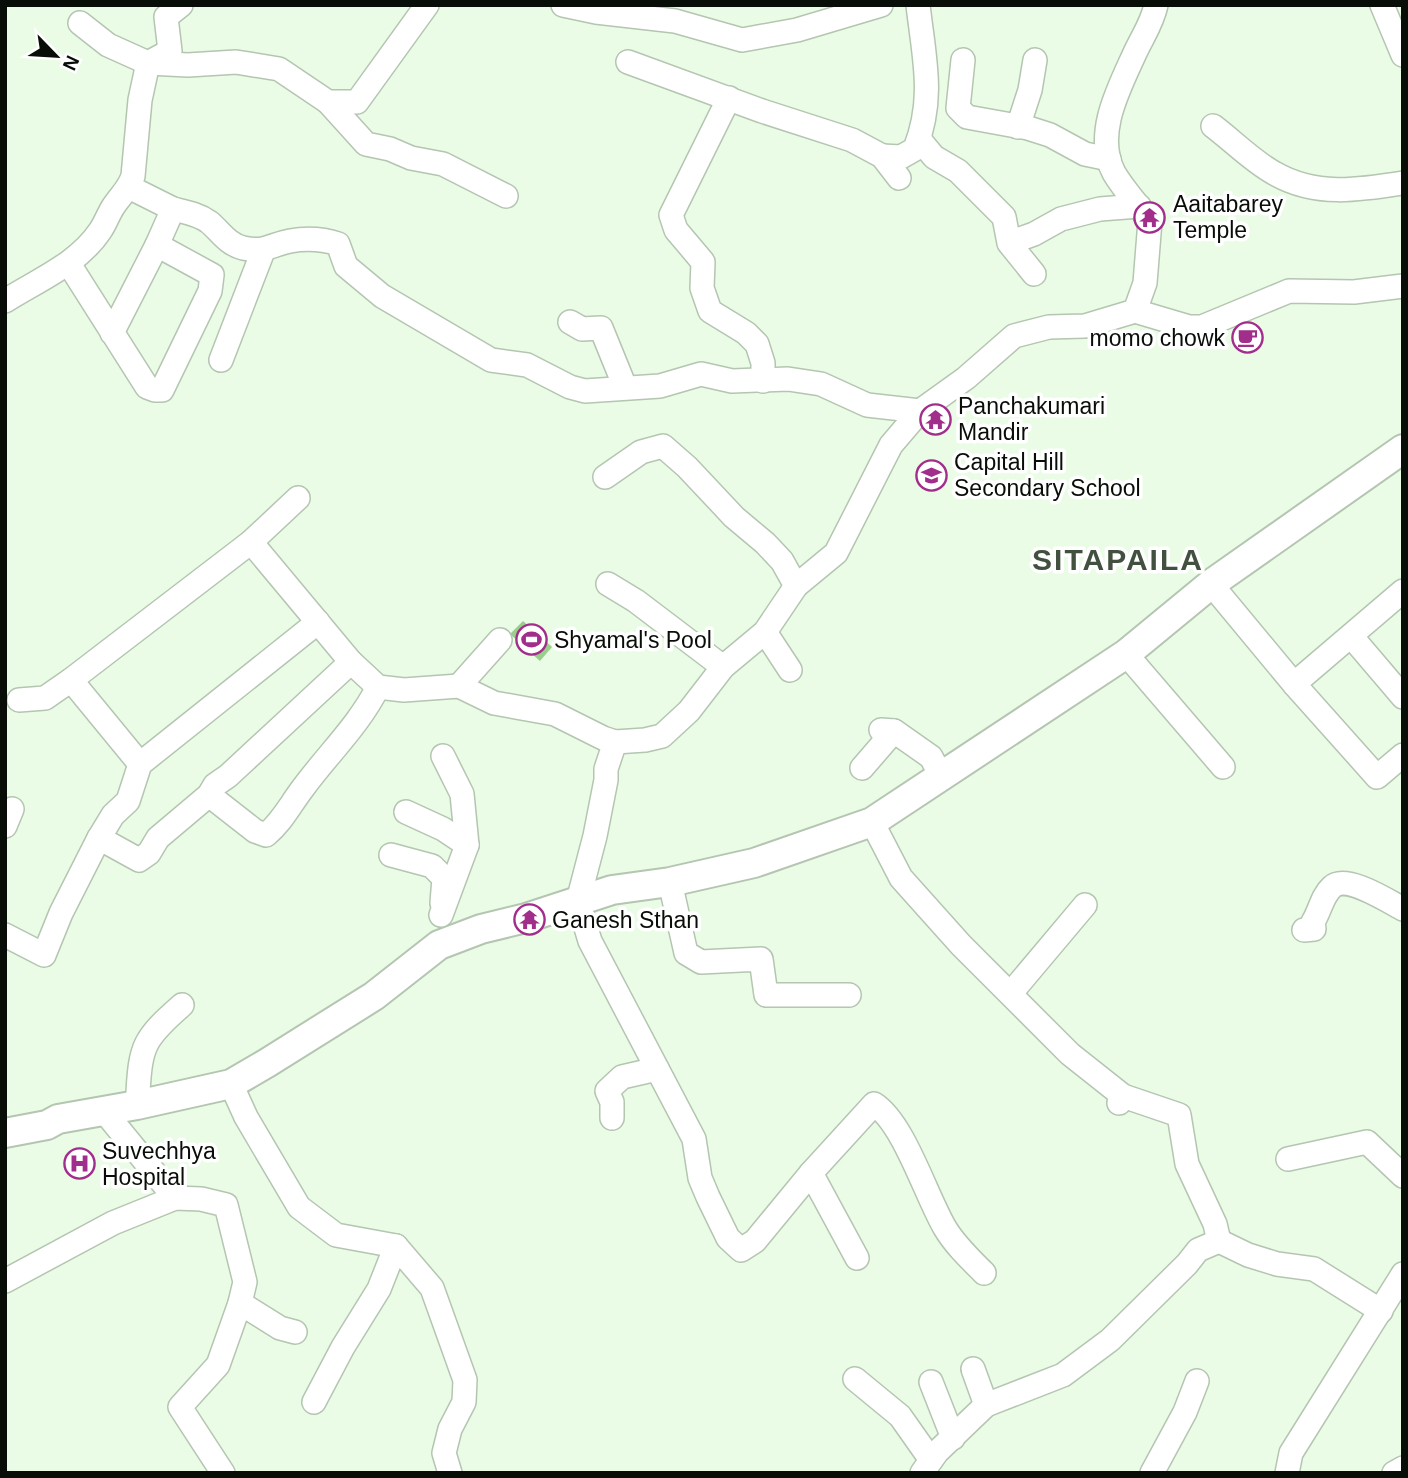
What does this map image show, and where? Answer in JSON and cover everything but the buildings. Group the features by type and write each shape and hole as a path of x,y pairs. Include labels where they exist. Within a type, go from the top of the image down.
{"main road":[{"path":"5,1133 47,1125 58,1119 230,1084 374,996 439,945 481,929 612,890 670,882 754,863 872,822 1126,654 1211,584 1403,449"}],"street":[{"path":"5,301 49,273 69,264 99,233 113,206 130,187 139,100 148,63 170,51 166,17 181,5"},
{"path":"328,102 357,102 427,5"},
{"path":"563,5 596,12 675,21 742,40 797,30 881,5"},
{"path":"882,156 901,157 915,149 927,108 918,5"},
{"path":"1135,312 1145,283 1150,221 1115,173 1109,159 1105,135 1135,53 1153,20 1156,5"},
{"path":"1382,5 1403,55"},
{"path":"80,23 108,45 148,63 188,65 236,62 279,69 328,102 366,144 390,149 411,158 443,164 506,196"},
{"path":"963,60 958,108 961,114 1050,135 1086,154 1109,159"},
{"path":"1018,127 1030,90 1035,60"},
{"path":"628,62 762,111 852,140 882,156 899,178"},
{"path":"729,98 671,215 676,230 703,262 702,289 710,311 746,333 757,344 763,363 763,381"},
{"path":"1213,126 1271,172 1320,190 1362,190 1403,183"},
{"path":"919,139 934,157 958,171 1004,217 1009,243 1034,234 1061,219 1100,209 1139,206"},
{"path":"130,187 173,209 200,216 211,223 222,236 240,247 263,251 290,241 322,239 338,244 346,266 382,296 491,360 527,365 570,387 585,391 660,386 701,374 732,381 788,379 821,384 867,405 920,411"},
{"path":"111,333 173,209"},
{"path":"69,264 147,387 162,390 210,291 212,275 157,245"},
{"path":"221,360 263,251"},
{"path":"251,542 351,662 378,687 404,690 459,687 494,703 555,713 603,738 615,741 645,740 662,736 689,712 723,667 765,632 796,586 836,553 891,445 920,411 966,378 1014,336 1049,327 1085,326 1135,312 1189,327 1202,327 1289,291 1354,292 1403,286"},
{"path":"570,322 582,329 601,328 625,387"},
{"path":"605,477 641,452 663,446 687,467 734,517 765,543 782,561 796,586"},
{"path":"19,700 46,698 71,680 251,542 298,498"},
{"path":"608,584 636,601 723,667"},
{"path":"1211,584 1294,684 1377,777 1403,755"},
{"path":"1294,684 1403,591"},
{"path":"7,939 44,955 61,913 99,838 113,816 128,801 140,764 317,622"},
{"path":"765,632 790,670"},
{"path":"1351,636 1403,697"},
{"path":"459,687 500,640"},
{"path":"1126,654 1223,767"},
{"path":"99,838 139,860 149,853 158,838 209,795 215,785 351,662"},
{"path":"71,680 140,764"},
{"path":"209,795 255,831 265,835 283,819 302,789 369,706 378,687"},
{"path":"862,768 887,730 931,757 941,776"},
{"path":"615,741 606,769 595,836 578,901 590,941 694,1139 701,1178 728,1238 738,1248 744,1249 755,1241 811,1173 874,1104 896,1128 945,1228 964,1254 984,1273"},
{"path":"441,915 467,845 462,794 443,756"},
{"path":"406,812 443,829 467,845"},
{"path":"872,822 901,878 961,946 1070,1054 1121,1099 1178,1115 1187,1164 1215,1224 1219,1241"},
{"path":"391,855 432,866 444,877 439,945"},
{"path":"670,882 686,953 701,961 761,960 766,995 849,995"},
{"path":"1304,930 1314,929 1313,922 1321,911 1325,896 1333,886 1343,883 1365,889 1403,909"},
{"path":"1011,993 1085,905"},
{"path":"137,1105 146,1044 182,1004"},
{"path":"612,1118 612,1102 607,1091 622,1077 657,1069"},
{"path":"230,1084 246,1117 299,1207 336,1235 396,1246 432,1287 465,1380 464,1402 450,1429 444,1453 450,1473"},
{"path":"104,1111 175,1198"},
{"path":"1288,1159 1367,1142 1403,1176"},
{"path":"811,1173 857,1258"},
{"path":"5,1281 113,1223 175,1198 201,1199 226,1205 245,1282 218,1365 180,1407 223,1473"},
{"path":"855,1379 900,1416 927,1466 986,1405 1063,1375 1110,1340 1198,1250 1219,1241 1248,1255 1277,1264 1314,1269 1381,1311"},
{"path":"314,1402 343,1347 379,1289 396,1246"},
{"path":"1287,1473 1291,1453 1403,1274"},
{"path":"240,1303 280,1328 295,1332"},
{"path":"973,1369 986,1405"},
{"path":"1152,1473 1185,1412 1197,1381"},
{"path":"931,1382 953,1438"},
{"path":"1394,1473 1403,1468"}],"shaded area":[{"name":"Shyamal's Pool","path":"523,621 552,647 540,661 510,634"}],"place":[{"name":"Aaitabarey Temple","path":"1150,217"},
{"name":"momo chowk","path":"1248,338"},
{"name":"Panchakumari Mandir","path":"935,419"},
{"name":"Capital Hill Secondary School","path":"931,475"},
{"name":"Shyamal's Pool","path":"531,640"},
{"name":"Ganesh Sthan","path":"529,920"},
{"name":"Suvechhya Hospital","path":"79,1164"}],"district":[{"name":"SITAPAILA","path":"1118,559"}]}
